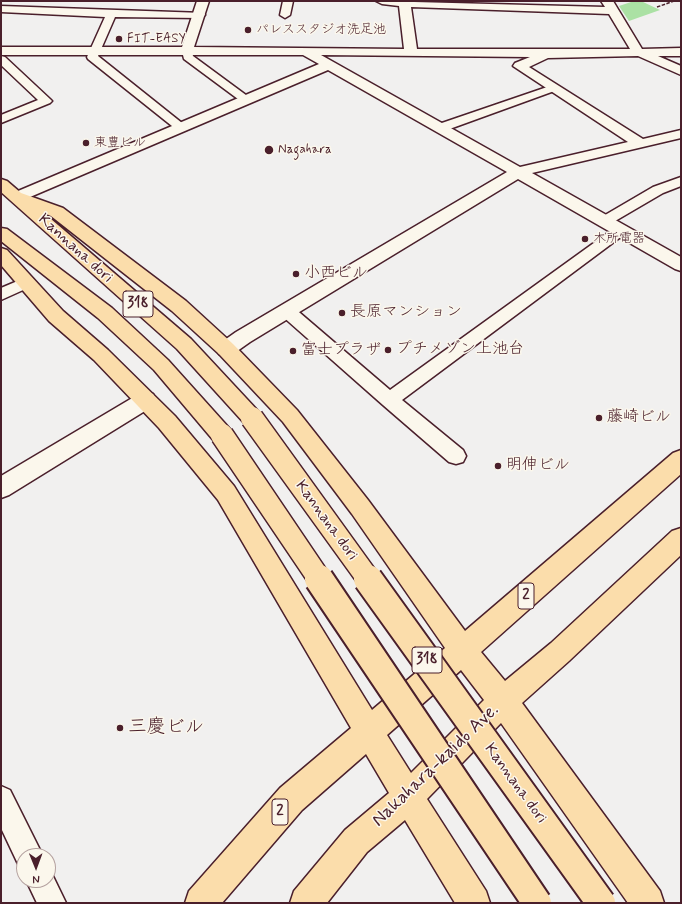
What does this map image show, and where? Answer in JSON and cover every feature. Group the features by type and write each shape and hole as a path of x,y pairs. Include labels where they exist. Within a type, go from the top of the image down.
{"main road":[{"name":"Kannana dori","path":"1,184 184,344 252,418 601,903"},
{"path":"17,197 57,212 179,306 226,349 290,416 360,507 463,651 503,701 648,903"},
{"name":"Kannana dori","path":"1,233 105,312 161,364 222,435 537,903"},
{"path":"1,254 56,316 101,355 167,422 226,493 408,797 474,903"},
{"name":"2","path":"201,903 291,799 370,732 681,460"},
{"name":"Nakahara-kaido Ave.","path":"306,903 356,841 408,797 503,701 560,652 681,538"}],"street":[{"path":"188,50 200,15 203,1"},
{"path":"382,1 610,6 638,52 681,71"},
{"path":"405,2 412,52"},
{"path":"1,53 188,50 551,54 681,52"},
{"path":"304,51 681,265"},
{"path":"551,54 519,66 640,143"},
{"path":"17,197 328,65"},
{"path":"226,349 287,310 518,172 681,134"},
{"path":"1,488 146,400"}],"lane":[{"path":"112,1 92,57 181,127"},
{"path":"285,15 288,1"},
{"path":"1,9 108,14 200,15"},
{"path":"188,50 188,57 246,100"},
{"path":"1,53 46,101 1,119"},
{"path":"440,128 553,88"},
{"path":"605,221 658,190 681,181"},
{"path":"389,400 621,230"},
{"path":"1,294 27,282"},
{"path":"287,310 389,400 456,456"},
{"path":"1,799 25,848"},
{"path":"44,888 52,903"}],"green space":[{"path":"634,1 641,1 660,10 629,21 619,6"}],"railway":[{"path":"657,7 674,1"}],"place":[{"name":"パレススタジオ洗足池","path":"248,30"},
{"name":"FIT-EASY","path":"119,39"},
{"name":"東豊ビル","path":"86,143"},
{"name":"Nagahara","path":"269,150"},
{"name":"木所電器","path":"585,239"},
{"name":"小西ビル","path":"296,274"},
{"name":"長原マンション","path":"342,313"},
{"name":"プチメゾン上池台","path":"388,350"},
{"name":"富士プラザ","path":"293,351"},
{"name":"藤崎ビル","path":"599,418"},
{"name":"明伸ビル","path":"498,466"},
{"name":"三慶ビル","path":"120,728"}]}
